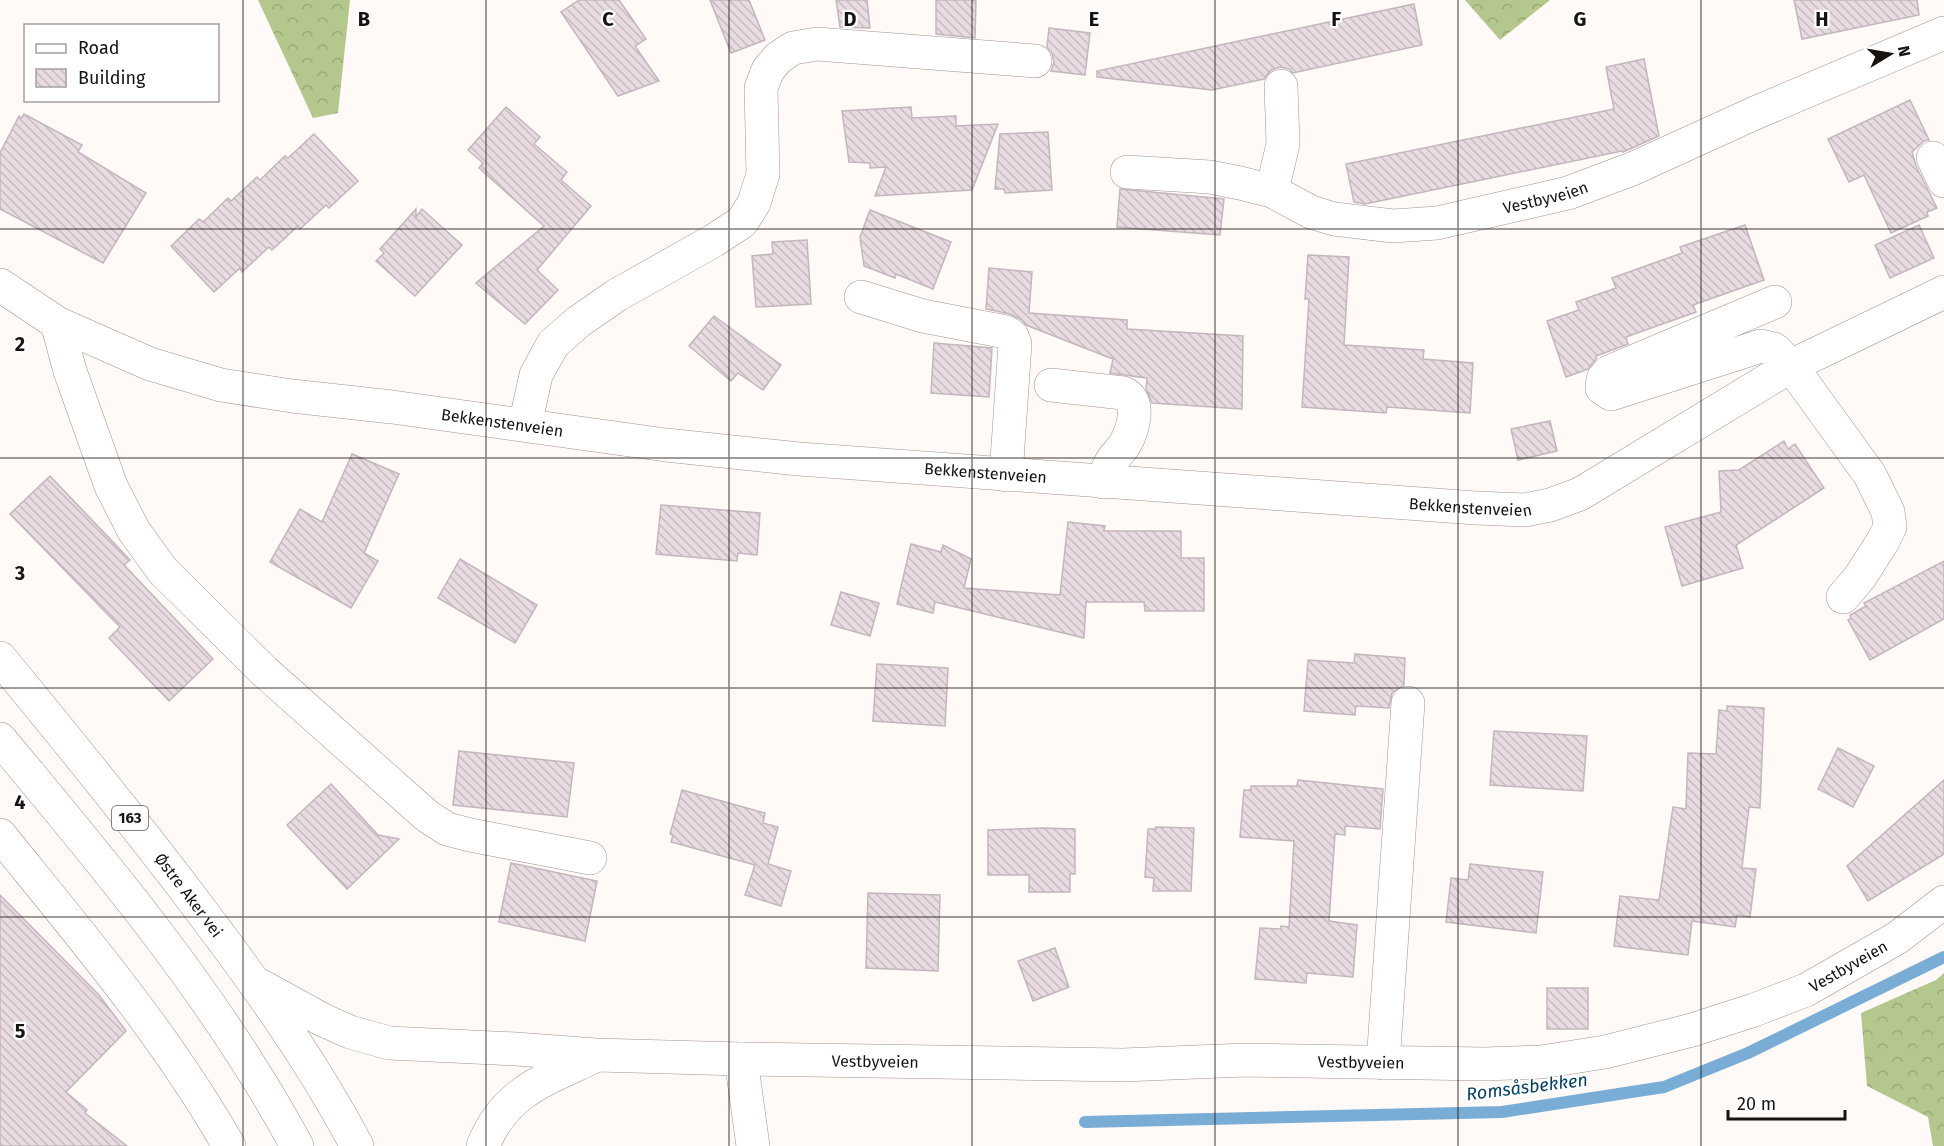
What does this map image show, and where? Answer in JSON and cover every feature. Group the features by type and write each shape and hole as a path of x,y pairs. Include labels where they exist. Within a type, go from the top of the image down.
{"main road":[{"name":"Vestbyveien","path":"1126,171 1210,177 1272,191 1311,212 1334,219 1394,226 1437,223 1568,192 1632,169 1755,113 1944,33"},
{"path":"525,425 536,375 553,344 578,322 616,295 713,241 742,222 754,203 763,174 761,88 768,70 785,53 793,48 817,44 1035,61"},
{"path":"1272,191 1283,144 1281,86"},
{"name":"Bekkenstenveien","path":"0,285 57,323 150,364 221,385 666,444 799,459 1404,504 1525,510 1550,505 1580,494 1791,366 1944,292"},
{"path":"861,297 923,316 1006,332 1012,336 1015,344 1006,475"},
{"path":"1775,302 1609,372 1603,379 1602,388 1611,394 1761,346 1774,349 1791,366 1870,475 1888,512 1890,527 1883,541 1860,577 1843,597"},
{"path":"57,323 74,382 111,486 134,531 163,571 264,671 428,816 447,829 590,858"},
{"path":"1051,385 1124,393 1134,399 1135,410 1129,435 1110,463 1103,482"},
{"name":"Østre Aker vei","path":"0,658 96,774 255,982 336,1106 357,1146"},
{"path":"1383,1063 1408,703"},
{"path":"0,739 61,812 211,1007 255,1074 297,1146"},
{"path":"0,835 135,1005 214,1119 230,1146"},
{"name":"Vestbyveien","path":"255,982 323,1020 350,1032 389,1043 596,1055 741,1059 1123,1065 1245,1060 1484,1064 1541,1062 1605,1052 1692,1030 1806,990 1897,938 1944,902"},
{"path":"483,1146 489,1130 503,1110 526,1089 596,1055"},
{"path":"741,1059 753,1146"}],"green space":[{"path":"258,0 350,0 338,113 313,118"},
{"path":"1465,0 1550,0 1500,40"},
{"path":"1944,973 1944,1146 1933,1146 1928,1117 1867,1086 1861,1013 1936,980"}],"building":[{"path":"579,0 619,0 646,39 635,46 659,81 618,96 561,12"},
{"path":"710,0 749,0 765,40 731,53"},
{"path":"836,0 867,0 870,28 840,27"},
{"path":"936,0 976,0 975,38 936,34"},
{"path":"1794,0 1917,0 1919,15 1802,39"},
{"path":"1414,4 1422,45 1293,73 1289,69 1280,67 1271,70 1264,79 1212,90 1097,77 1097,71"},
{"path":"1049,28 1090,33 1085,75 1051,71 1054,62 1052,53 1047,47"},
{"path":"1644,59 1659,136 1623,152 1365,204 1354,202 1346,164 1614,109 1606,67"},
{"path":"1910,100 1929,140 1924,141 1912,152 1916,166 1937,208 1927,212 1928,216 1891,233 1864,175 1849,182 1828,139"},
{"path":"506,107 540,137 534,144 567,172 561,180 591,206 537,270 558,290 525,324 476,283 544,226 479,168 483,163 468,150"},
{"path":"911,107 912,118 956,116 956,126 998,124 972,190 875,196 886,167 870,168 870,163 849,162 842,111"},
{"path":"24,114 82,145 78,152 146,193 103,263 0,209 0,153 19,116 22,118"},
{"path":"1048,132 1052,190 1005,193 1004,189 995,189 1000,134"},
{"path":"314,134 358,181 329,208 326,205 272,250 269,247 242,272 240,268 214,292 171,246 199,219 203,222 228,198 231,201 257,177 260,180 285,156 288,158"},
{"path":"1120,189 1224,199 1220,235 1117,227"},
{"path":"416,209 416,217 422,209 462,245 415,296 376,261 384,253 380,249"},
{"path":"870,210 951,242 933,289 896,274 895,278 864,266 860,237"},
{"path":"1745,225 1764,280 1693,305 1696,312 1626,337 1628,344 1596,356 1588,369 1566,377 1547,321 1579,310 1576,302 1616,288 1612,278 1682,253 1680,247"},
{"path":"1919,225 1934,258 1890,278 1875,245"},
{"path":"807,240 811,304 756,307 752,256 773,254 772,242"},
{"path":"1308,255 1349,257 1344,345 1424,350 1423,359 1473,363 1470,413 1387,407 1386,413 1302,407 1309,299 1305,299"},
{"path":"989,268 1032,272 1029,313 1127,320 1127,329 1243,336 1242,409 1152,403 1146,389 1147,378 1110,373 1113,359 1026,325 1022,320 1010,314 986,309"},
{"path":"714,316 781,365 763,390 738,373 731,381 689,346"},
{"path":"934,343 992,348 989,397 931,393"},
{"path":"1550,421 1557,451 1518,460 1511,429"},
{"path":"1784,441 1788,449 1795,444 1824,488 1736,545 1743,568 1682,586 1665,527 1721,512 1719,471 1739,470"},
{"path":"352,454 399,474 364,553 378,561 351,608 270,562 300,509 322,522"},
{"path":"50,476 130,560 124,565 213,659 169,701 109,638 120,627 10,514"},
{"path":"661,505 760,513 757,555 738,553 737,561 656,554"},
{"path":"1068,522 1105,526 1104,531 1181,531 1181,558 1204,558 1204,611 1145,611 1144,602 1086,602 1084,638 935,602 933,613 897,604 911,544 941,552 943,545 971,559 964,588 1060,595"},
{"path":"460,559 537,605 515,643 438,598"},
{"path":"1944,561 1944,619 1870,660 1848,620 1851,618 1850,615 1866,606 1864,603"},
{"path":"841,592 879,603 870,636 831,625"},
{"path":"1355,654 1405,658 1404,685 1392,693 1389,708 1356,706 1355,715 1304,711 1308,660 1354,663"},
{"path":"877,664 948,668 945,726 873,721"},
{"path":"1727,706 1764,708 1760,808 1749,807 1742,868 1756,869 1750,917 1737,915 1735,927 1692,921 1688,955 1614,946 1620,896 1659,900 1673,807 1686,809 1688,753 1716,754 1719,710 1727,711"},
{"path":"1494,731 1587,736 1583,791 1490,785"},
{"path":"1838,748 1874,766 1853,807 1818,789"},
{"path":"459,751 574,763 567,817 453,805"},
{"path":"1298,780 1383,789 1380,829 1345,826 1345,835 1335,834 1329,921 1357,925 1353,977 1307,973 1306,983 1255,979 1260,928 1289,927 1294,841 1240,837 1244,790 1251,790 1251,786 1297,786"},
{"path":"1944,780 1944,854 1868,901 1847,866"},
{"path":"331,784 378,835 399,839 347,889 287,825"},
{"path":"682,790 765,813 763,823 778,827 768,864 791,871 781,906 745,895 755,865 671,842 673,835 670,834"},
{"path":"1156,827 1194,828 1191,891 1153,891 1154,878 1145,877 1148,829 1156,829"},
{"path":"1075,829 1075,874 1070,874 1070,892 1029,892 1029,875 988,875 988,830"},
{"path":"511,863 597,881 585,941 499,922"},
{"path":"1470,864 1543,872 1536,933 1446,922 1451,878 1468,880"},
{"path":"868,893 940,895 938,971 866,968"},
{"path":"0,895 99,995 126,1031 66,1092 87,1110 85,1113 127,1146 0,1146"},
{"path":"1055,948 1069,987 1033,1001 1018,961"},
{"path":"1547,988 1588,988 1588,1029 1547,1029"}],"waterway":[{"name":"Romsåsbekken","path":"1085,1122 1502,1112 1664,1087 1748,1053 1944,957"}]}
